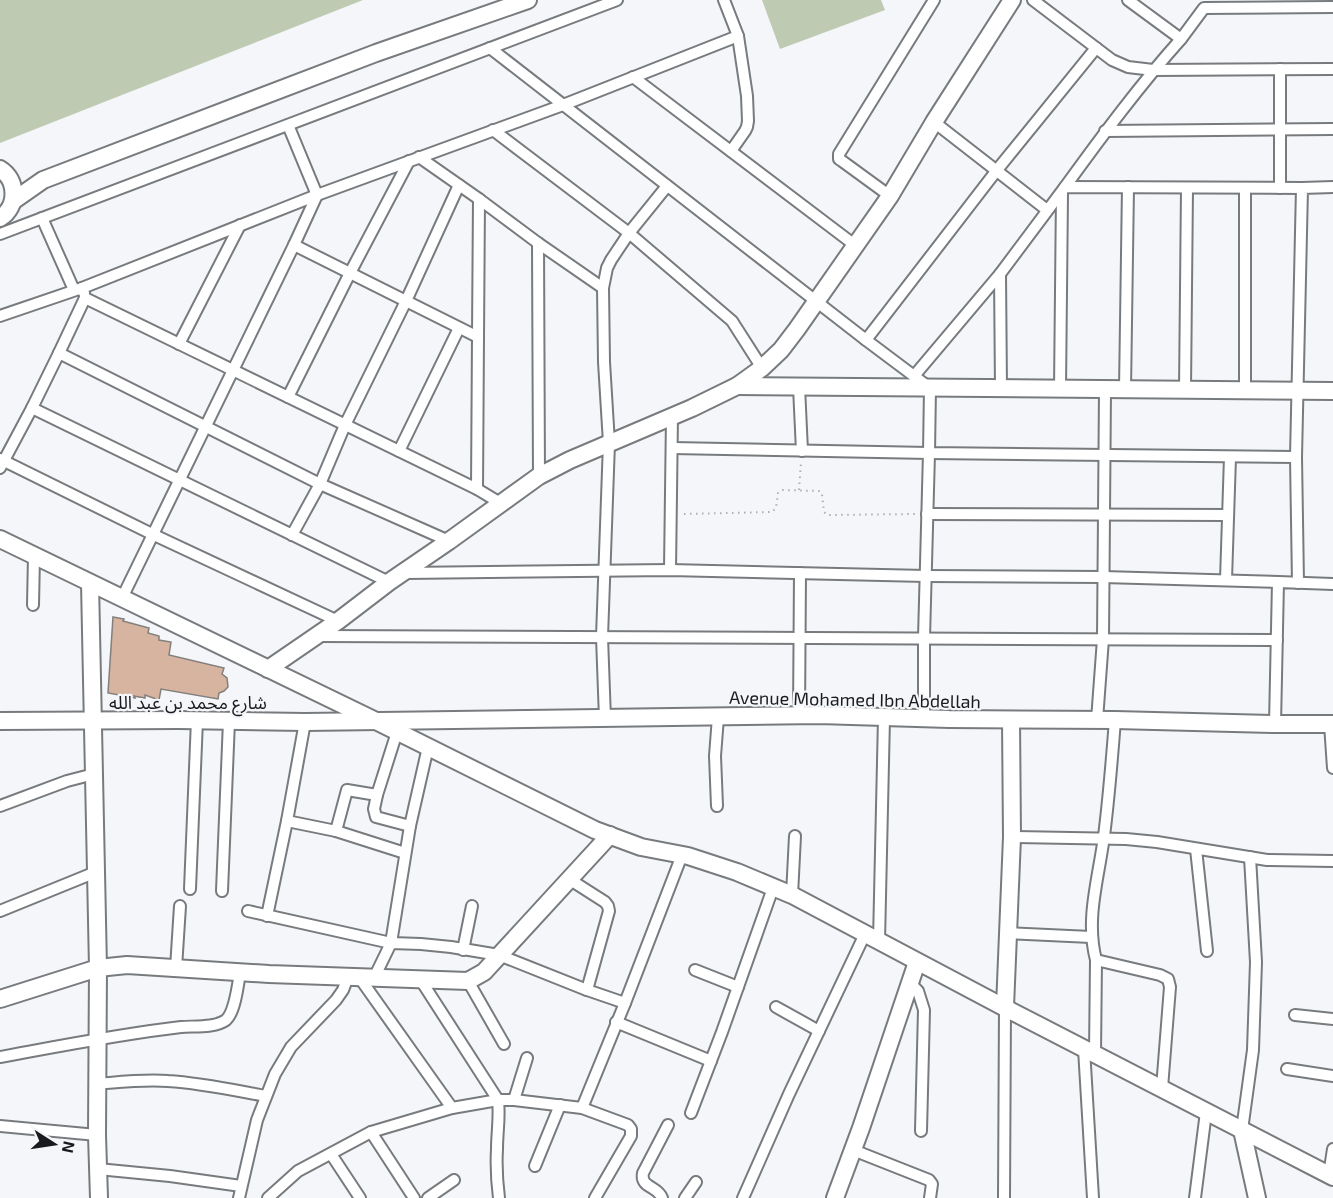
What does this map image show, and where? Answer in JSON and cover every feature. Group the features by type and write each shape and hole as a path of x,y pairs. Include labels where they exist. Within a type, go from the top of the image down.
{"street":[{"path":"0,218 13,201 43,180 376,53 528,0"},
{"path":"0,234 617,0"},
{"path":"724,0 738,36 747,96 747,127 731,151"},
{"path":"890,196 839,159 838,154 934,0"},
{"path":"268,669 539,476 737,386 762,368 781,350 890,196 1012,0"},
{"path":"1033,0 1119,64 1138,69 1333,69"},
{"path":"1128,0 1181,39"},
{"path":"914,376 1000,274 1064,190 1105,131 1207,4 1305,4 1333,7"},
{"path":"0,326 3,315 81,292 240,225 563,105 738,36"},
{"path":"490,48 930,388"},
{"path":"866,340 997,170 1096,48"},
{"path":"1280,69 1280,188"},
{"path":"633,77 856,246"},
{"path":"934,122 1047,210"},
{"path":"122,598 317,195 288,125"},
{"path":"1105,131 1333,129"},
{"path":"493,130 629,233 732,321 762,368"},
{"path":"414,159 459,185 603,288"},
{"path":"288,397 350,273 414,159"},
{"path":"2,170 43,180"},
{"path":"2,170 10,180 14,194 13,201"},
{"path":"292,535 320,484 345,425 406,301 459,185"},
{"path":"605,719 602,638 609,443 604,362 603,288 607,268 629,233 668,186"},
{"path":"1064,190 1128,187 1333,187"},
{"path":"1125,390 1128,187"},
{"path":"1185,390 1187,188"},
{"path":"1245,188 1245,391"},
{"path":"1298,583 1296,457 1302,188"},
{"path":"1060,389 1064,190"},
{"path":"477,489 479,199"},
{"path":"42,218 81,292 180,344 477,489 502,504"},
{"path":"180,344 240,225"},
{"path":"538,243 539,476"},
{"path":"294,245 478,337"},
{"path":"1000,274 1001,389"},
{"path":"81,292 59,353 1,463 338,621"},
{"path":"399,451 459,328"},
{"path":"59,353 320,484 449,541"},
{"path":"737,386 1333,392"},
{"path":"799,387 802,451"},
{"path":"924,718 930,388"},
{"path":"1097,720 1103,639 1105,390"},
{"path":"32,408 390,582"},
{"path":"670,570 672,416"},
{"path":"672,448 1296,457"},
{"path":"1226,580 1230,457"},
{"path":"927,514 1228,515"},
{"path":"0,539 585,825 641,847 682,855 737,872 792,895 1331,1177 1333,1149"},
{"path":"33,605 34,556"},
{"path":"405,573 670,570 926,576 1103,577 1333,584"},
{"path":"799,716 800,573"},
{"path":"1275,724 1278,582"},
{"path":"90,583 98,968 99,1198"},
{"path":"317,636 1277,640"},
{"name":"Avenue Mohamed Ibn Abdellah","path":"376,721 819,715 1331,724"},
{"path":"717,806 715,756 718,717"},
{"path":"743,1198 819,1031 872,938 885,717"},
{"path":"190,889 197,720"},
{"path":"1004,1198 1005,1007 1012,837 1011,720"},
{"path":"1093,1198 1086,1105 1096,960 1091,937 1092,912 1104,839 1115,720"},
{"name":"شارع محمد بن عبد الله","path":"0,721 376,721"},
{"path":"222,891 229,721"},
{"path":"267,916 287,821 304,722"},
{"path":"1331,724 1333,768"},
{"path":"397,732 374,809 376,817 410,826"},
{"path":"238,1198 257,1120 282,1060 343,990 360,977 391,943 405,852 428,747"},
{"path":"0,806 67,781 94,774"},
{"path":"336,831 347,790 377,795"},
{"path":"287,821 336,831 405,852"},
{"path":"0,999 98,968 127,965 468,981 484,972 610,836"},
{"path":"792,895 795,836"},
{"path":"1012,837 1126,838 1284,861 1333,861"},
{"path":"1196,849 1207,951"},
{"path":"582,1108 682,855"},
{"path":"1250,857 1256,962 1253,1050 1242,1130 1257,1198"},
{"path":"0,911 96,872"},
{"path":"569,879 605,902 609,911 587,990"},
{"path":"691,1113 773,888"},
{"path":"176,968 180,906"},
{"path":"463,950 472,906"},
{"path":"248,911 391,943 421,944 499,955 625,1003"},
{"path":"1008,933 1091,937"},
{"path":"1096,960 1160,975 1168,979 1170,987 1162,1088"},
{"path":"836,1198 917,962"},
{"path":"695,970 738,987"},
{"path":"0,1057 165,1029 219,1024 228,1018 233,1008 240,972"},
{"path":"360,977 452,1108"},
{"path":"420,979 498,1100 500,1117 496,1174 499,1198"},
{"path":"468,981 504,1044"},
{"path":"910,983 918,991 924,1010 921,1131"},
{"path":"776,1007 819,1031"},
{"path":"1295,1015 1333,1019"},
{"path":"616,1022 711,1060"},
{"path":"514,1100 526,1058"},
{"path":"1287,1070 1333,1076"},
{"path":"97,1084 140,1080 169,1081 266,1095"},
{"path":"268,1198 298,1171 371,1132 452,1108 498,1100 514,1100 582,1108 628,1125 631,1136 595,1198"},
{"path":"535,1166 560,1105"},
{"path":"1195,1198 1206,1112"},
{"path":"662,1198 660,1193 643,1183 642,1179 668,1125"},
{"path":"0,1126 97,1135"},
{"path":"371,1132 414,1198"},
{"path":"853,1150 929,1180 932,1184 930,1198"},
{"path":"331,1154 360,1198"},
{"path":"98,1169 241,1186"},
{"path":"428,1198 454,1180"},
{"path":"685,1198 696,1182"}],"path":[{"path":"799,490 802,451"},
{"path":"671,514 772,512 776,508 778,493 781,490 820,491 827,515 927,514"}],"green space":[{"path":"0,0 363,0 0,143"},
{"path":"762,0 881,0 885,10 780,49"}],"building":[{"path":"113,617 149,628 148,633 159,636 159,640 171,642 169,655 224,668 222,674 227,678 228,687 219,693 218,699 161,689 159,700 145,695 145,698 134,696 135,698 108,693"}]}
